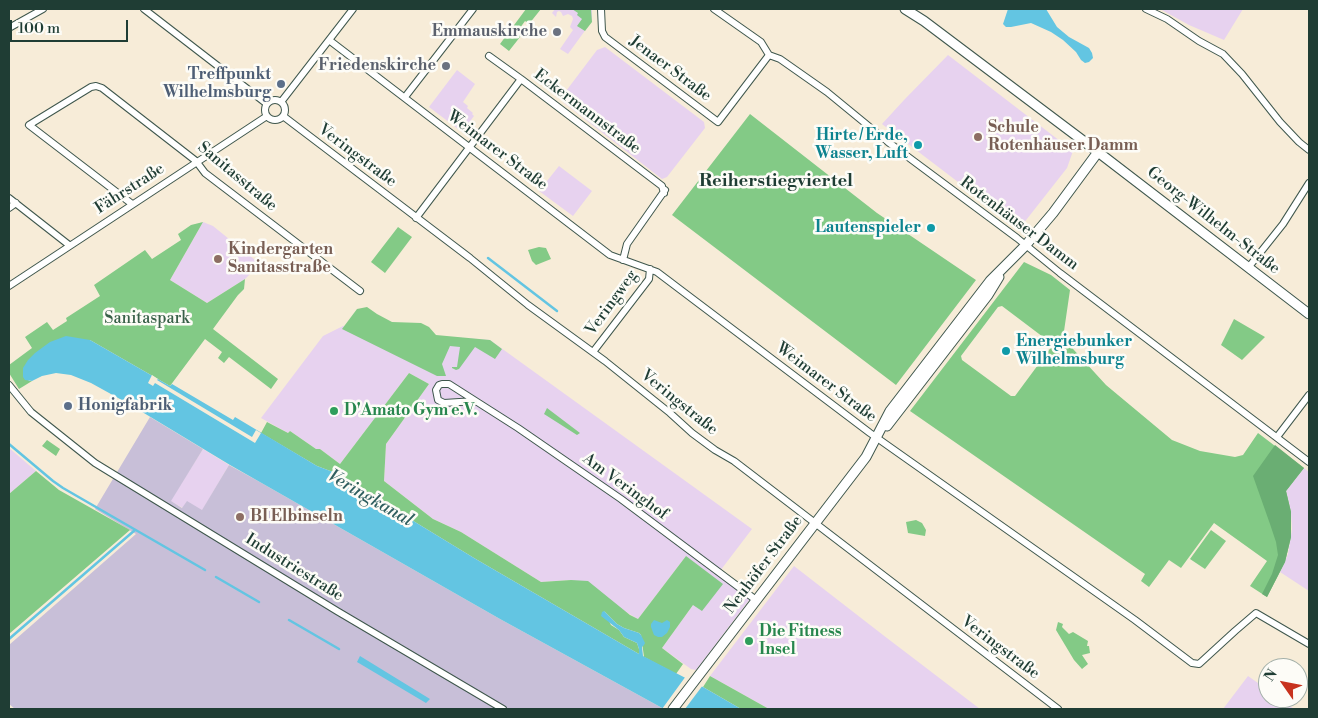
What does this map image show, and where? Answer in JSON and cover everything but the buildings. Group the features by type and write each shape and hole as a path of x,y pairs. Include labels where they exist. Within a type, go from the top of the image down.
{"street":[{"path":"10,26 43,9"},
{"path":"144,9 267,104"},
{"path":"281,102 352,9"},
{"path":"405,97 473,9"},
{"name":"Jenaer Straße","path":"601,9 602,31 605,37 718,122 768,55"},
{"name":"Rotenhäuser Damm","path":"714,9 761,42 768,55 780,59 827,92 888,142 1017,238 1309,462"},
{"name":"Georg-Wilhelm-Straße","path":"905,9 916,12 924,21 1309,314"},
{"path":"1146,9 1167,19 1199,41 1223,54 1242,74 1286,129 1298,142 1309,150"},
{"name":"Weimarer Straße","path":"329,40 610,255 657,272 877,438 1192,662 1200,664 1256,613 1309,644"},
{"name":"Eckermannstraße","path":"489,56 662,186 665,191 627,244 623,260"},
{"path":"416,218 521,79"},
{"name":"Sanitasstraße","path":"132,204 29,125 90,87 102,88 196,161 205,173 360,291"},
{"path":"274,100 281,102 284,109 282,116 278,120 269,118 265,110 267,104 274,100"},
{"name":"Fährstraße","path":"9,286 267,116"},
{"name":"Veringstraße","path":"282,116 593,352 670,412 692,433 734,461 1058,709"},
{"name":"Neuhöfer Straße","path":"673,709 866,457 877,438 988,295 1006,265 1053,213 1098,152"},
{"path":"1248,268 1283,224 1309,183"},
{"path":"9,198 69,245"},
{"path":"9,208 16,203"},
{"name":"Veringweg","path":"593,352 649,279 650,269"},
{"name":"Am Veringhof","path":"475,401 444,403 438,400 436,390 439,385 449,384 518,428 605,487 756,600"},
{"name":"Industriestraße","path":"10,386 31,412 102,467 344,615 503,709"},
{"path":"1277,437 1309,395"}],"shaded area":[{"path":"555,9 592,9 592,21 568,54 560,49 573,30 570,27 573,19 568,14 563,16 559,11 556,17 552,13"},
{"path":"1160,9 1243,9 1224,40 1189,25"},
{"path":"605,47 704,122 705,128 667,177 662,179 563,102 563,95 597,50"},
{"name":"Schule Rotenhäuser Damm","path":"948,55 1073,151 1067,168 1023,224 996,211 882,124"},
{"path":"457,70 475,84 463,102 474,116 462,132 429,107"},
{"path":"559,166 592,191 573,216 539,191"},
{"name":"Kindergarten Sanitasstraße","path":"203,222 213,226 260,264 245,279 207,303 170,280"},
{"path":"343,326 437,373 452,337 490,340 752,529 720,571 753,595 696,670 691,669 662,648 693,605 686,556 638,619 571,580 541,582 461,532 433,519 384,481 386,444 429,384 409,373 340,464 320,449 316,449 290,431 288,433 261,418 323,336"},
{"path":"150,417 203,449 171,501 182,508 187,501 202,510 229,465 500,619 664,709 15,709 9,704 9,645 136,534 95,509"},
{"path":"9,448 36,471 9,494"},
{"path":"203,449 229,465 202,511 187,502 183,508 170,501"},
{"path":"1304,468 1309,472 1309,591 1280,572 1288,554 1292,529 1291,512 1286,491"},
{"path":"794,566 980,709 769,709 710,676"},
{"path":"1248,676 1258,683 1258,708 1294,709 1223,709"}],"green space":[{"path":"526,9 541,9 529,24 525,21 520,28 524,32 509,51 500,44"},
{"path":"572,9 591,9 592,22 585,31 577,26 582,19"},
{"path":"750,114 877,213 976,280 896,385 672,215"},
{"name":"Sanitaspark","path":"203,222 170,280 207,303 245,279 244,289 213,329 278,379 271,389 229,357 224,363 218,358 222,352 205,339 170,386 90,340 19,389 9,373 9,365 32,348 25,337 47,322 53,330 67,321 66,318 100,296 94,285 145,250 152,259 181,240 178,234 191,225"},
{"path":"398,227 412,237 385,273 371,262"},
{"path":"539,247 546,248 551,259 536,265 532,261 528,250"},
{"path":"1024,262 1051,275 1070,290 1063,338 1106,385 1172,440 1200,451 1235,457 1243,455 1258,433 1304,468 1286,491 1291,512 1291,537 1285,562 1267,597 1250,586 1267,561 1214,523 1181,568 1169,560 1149,587 1141,581 1145,574 910,411","holes":["1002,306 1051,343 1052,346 1015,396 1011,396 962,360 961,356 998,307"]},
{"path":"367,307 392,322 421,323 429,327 436,335 490,340 502,349 495,359 475,347 459,369 456,370 452,367 457,367 460,347 450,346 442,364 446,376 437,376 342,329 357,309"},
{"path":"1234,319 1265,337 1242,360 1221,345"},
{"path":"409,373 429,384 386,444 384,481 433,519 461,532 541,582 588,581 630,615 638,619 686,556 723,584 702,611 693,605 662,648 683,664 676,674 644,657 641,635 617,624 604,611 611,625 619,630 624,637 637,643 639,654 474,558 333,472 317,466 261,433 267,422 288,433 290,431 316,449 320,449 340,464"},
{"path":"547,408 580,433 577,435 544,414"},
{"path":"47,440 60,449 56,456 42,446"},
{"path":"1275,445 1304,468 1286,491 1291,512 1291,537 1285,562 1267,597 1262,594 1272,574 1278,555 1276,542 1253,476"},
{"path":"36,471 59,490 130,530 9,634 9,494"},
{"path":"916,520 922,523 926,530 925,536 908,533 906,522"},
{"path":"1211,530 1226,541 1205,569 1190,559"},
{"path":"1058,622 1063,624 1062,627 1069,634 1073,632 1088,641 1087,646 1089,646 1090,653 1082,655 1088,664 1082,669 1074,660 1056,630"},
{"path":"710,676 769,709 741,709 703,687"}],"water":[{"path":"1008,9 1046,9 1057,27 1069,37 1089,48 1093,58 1085,63 1063,40 1031,23 1006,27 1003,24"},
{"name":"Veringkanal","path":"66,336 90,340 170,386 172,384 233,420 235,417 317,466 333,472 474,558 639,654 637,643 624,637 619,630 601,616 604,611 617,624 641,635 645,643 642,647 643,656 741,709 664,709 500,619 230,465 91,383 71,375 56,373 42,376 32,381 25,380 23,368 28,360 50,342"},
{"path":"654,620 662,623 667,620 670,622 667,633 662,637 654,635 651,624"},
{"path":"360,656 430,699 426,703 357,662"}],"pier":[{"path":"152,375 157,380 252,437 256,430 261,433 255,443 155,383 153,386 148,383"},
{"path":"686,676 703,685 685,709 662,709"}],"waterway":[{"path":"488,258 557,311"},
{"path":"9,444 63,488 205,570"},
{"path":"9,639 135,530"},
{"path":"216,577 259,602"},
{"path":"289,620 339,649"}],"place":[{"name":"Emmauskirche","path":"557,32"},
{"name":"Friedenskirche","path":"446,66"},
{"name":"Treffpunkt Wilhelmsburg","path":"281,84"},
{"name":"Schule Rotenhäuser Damm","path":"978,137"},
{"name":"Hirte / Erde, Wasser, Luft","path":"918,145"},
{"name":"Lautenspieler","path":"931,228"},
{"name":"Kindergarten Sanitasstraße","path":"218,259"},
{"name":"Energiebunker Wilhelmsburg","path":"1006,351"},
{"name":"Honigfabrik","path":"68,406"},
{"name":"D'Amato Gym e.V.","path":"334,411"},
{"name":"BI Elbinseln","path":"240,517"},
{"name":"Die Fitness Insel","path":"749,641"}],"district":[{"name":"Reiherstiegviertel","path":"776,182"}]}
